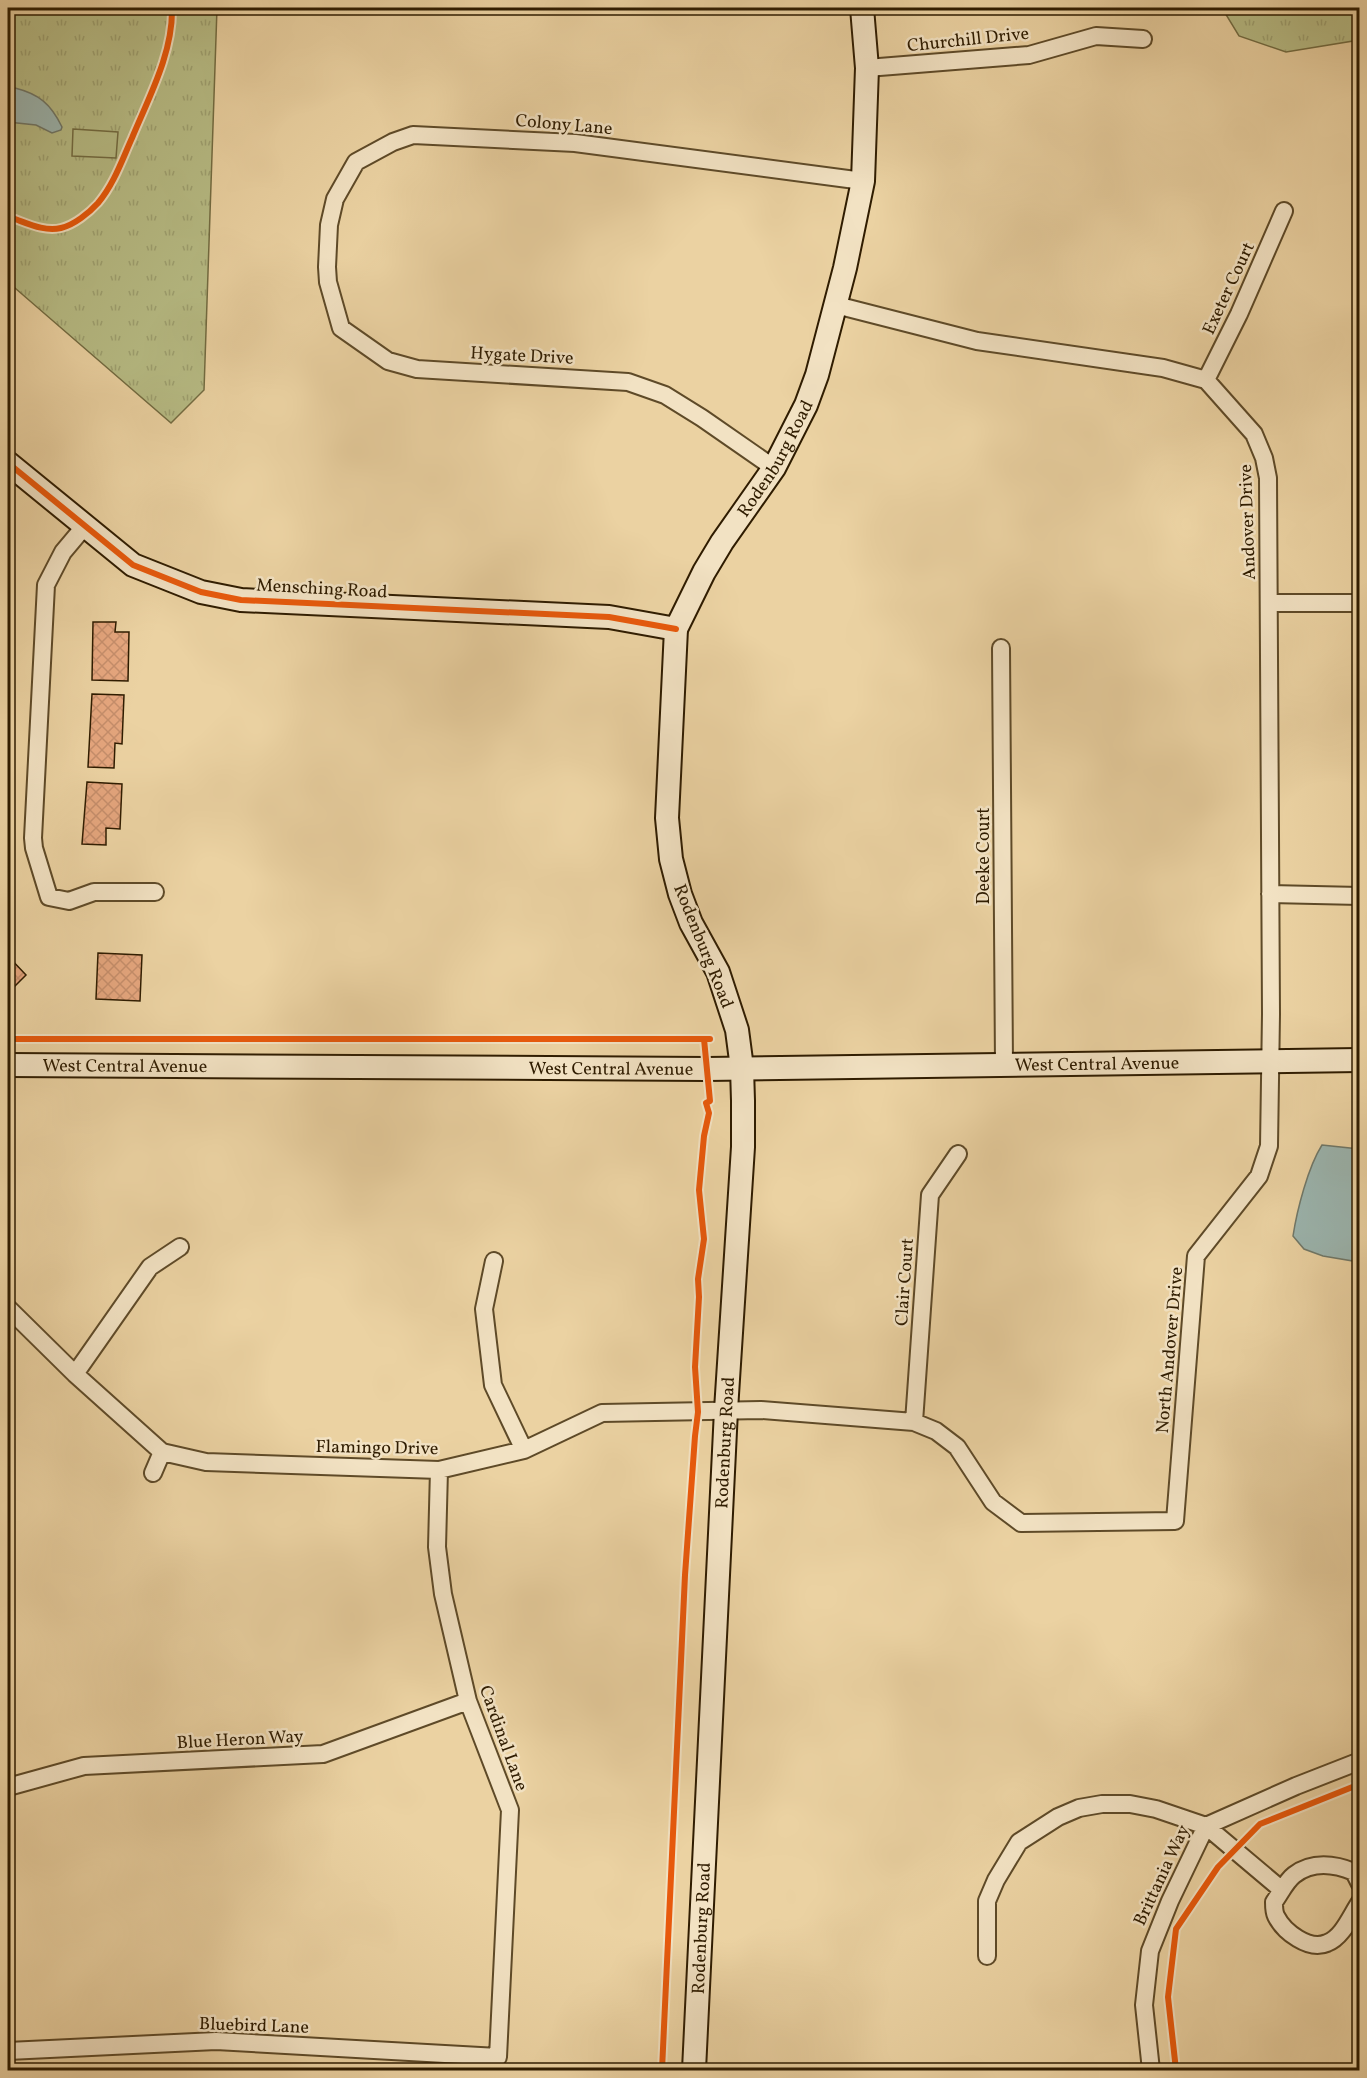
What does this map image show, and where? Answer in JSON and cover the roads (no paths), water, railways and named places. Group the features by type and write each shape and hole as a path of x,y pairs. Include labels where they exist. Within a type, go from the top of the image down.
{"street":[{"name":"Rodenburg Road","path":"694,2070 726,1410 743,1147 742,1068 737,1030 718,972 691,922 680,894 671,859 667,818 676,629 704,572 722,542 774,468 806,405 836,305 863,181 867,68 862,8"},
{"name":"Churchill Drive","path":"867,68 1029,55 1096,36 1143,39"},
{"name":"Colony Lane","path":"328,245 329,225 335,198 356,162 393,142 414,135 575,143 863,181"},
{"name":"Exeter Court","path":"1206,380 1239,315 1284,211"},
{"name":"Hygate Drive","path":"328,245 328,282 341,328 388,361 417,369 628,382 665,396 702,418 774,468"},
{"path":"836,305 977,341 1163,368 1206,380"},
{"name":"Andover Drive","path":"1206,380 1254,434 1264,458 1268,478 1270,1061"},
{"name":"Mensching Road","path":"8,463 133,565 201,592 241,600 609,617 676,629"},
{"path":"84,527 63,552 46,585 34,848 49,897 69,900 80,899 94,892 155,892"},
{"path":"1269,603 1359,603"},
{"name":"Deeke Court","path":"1001,648 1004,1065"},
{"path":"1270,894 1359,896"},
{"name":"West Central Avenue","path":"8,1065 707,1070 1359,1060"},
{"name":"North Andover Drive","path":"914,1422 936,1431 957,1447 993,1502 1021,1523 1174,1521 1196,1256 1259,1176 1263,1167 1269,1146 1270,1061"},
{"name":"Clair Court","path":"914,1422 930,1195 958,1155"},
{"path":"75,1374 150,1267 180,1247"},
{"path":"494,1261 484,1310 493,1385 524,1450"},
{"name":"Flamingo Drive","path":"8,1308 75,1374 162,1452 206,1462 439,1470 524,1450 602,1413 761,1410 914,1422"},
{"path":"153,1473 162,1452"},
{"name":"Cardinal Lane","path":"439,1470 437,1547 442,1594 468,1701 510,1810 498,2057"},
{"name":"Blue Heron Way","path":"8,1787 84,1766 323,1754 468,1701"},
{"name":"Brittania Way","path":"1151,2070 1144,2005 1150,1951 1170,1900 1206,1826 1359,1761"},
{"path":"987,1956 987,1901 996,1880 1018,1842 1058,1817 1079,1808 1118,1803 1156,1809 1206,1826 1282,1890"},
{"path":"1359,1884 1354,1872 1338,1865 1314,1866 1294,1875 1274,1902 1275,1915 1286,1931 1309,1944 1326,1944 1338,1936 1359,1902"},
{"name":"Bluebird Lane","path":"8,2051 216,2041 498,2057"}],"water":[{"path":"15,88 31,93 49,106 62,127 61,130 52,133 36,125 8,122 8,90"},
{"path":"1322,1145 1359,1149 1359,1262 1323,1256 1304,1249 1293,1236 1304,1189"}]}
